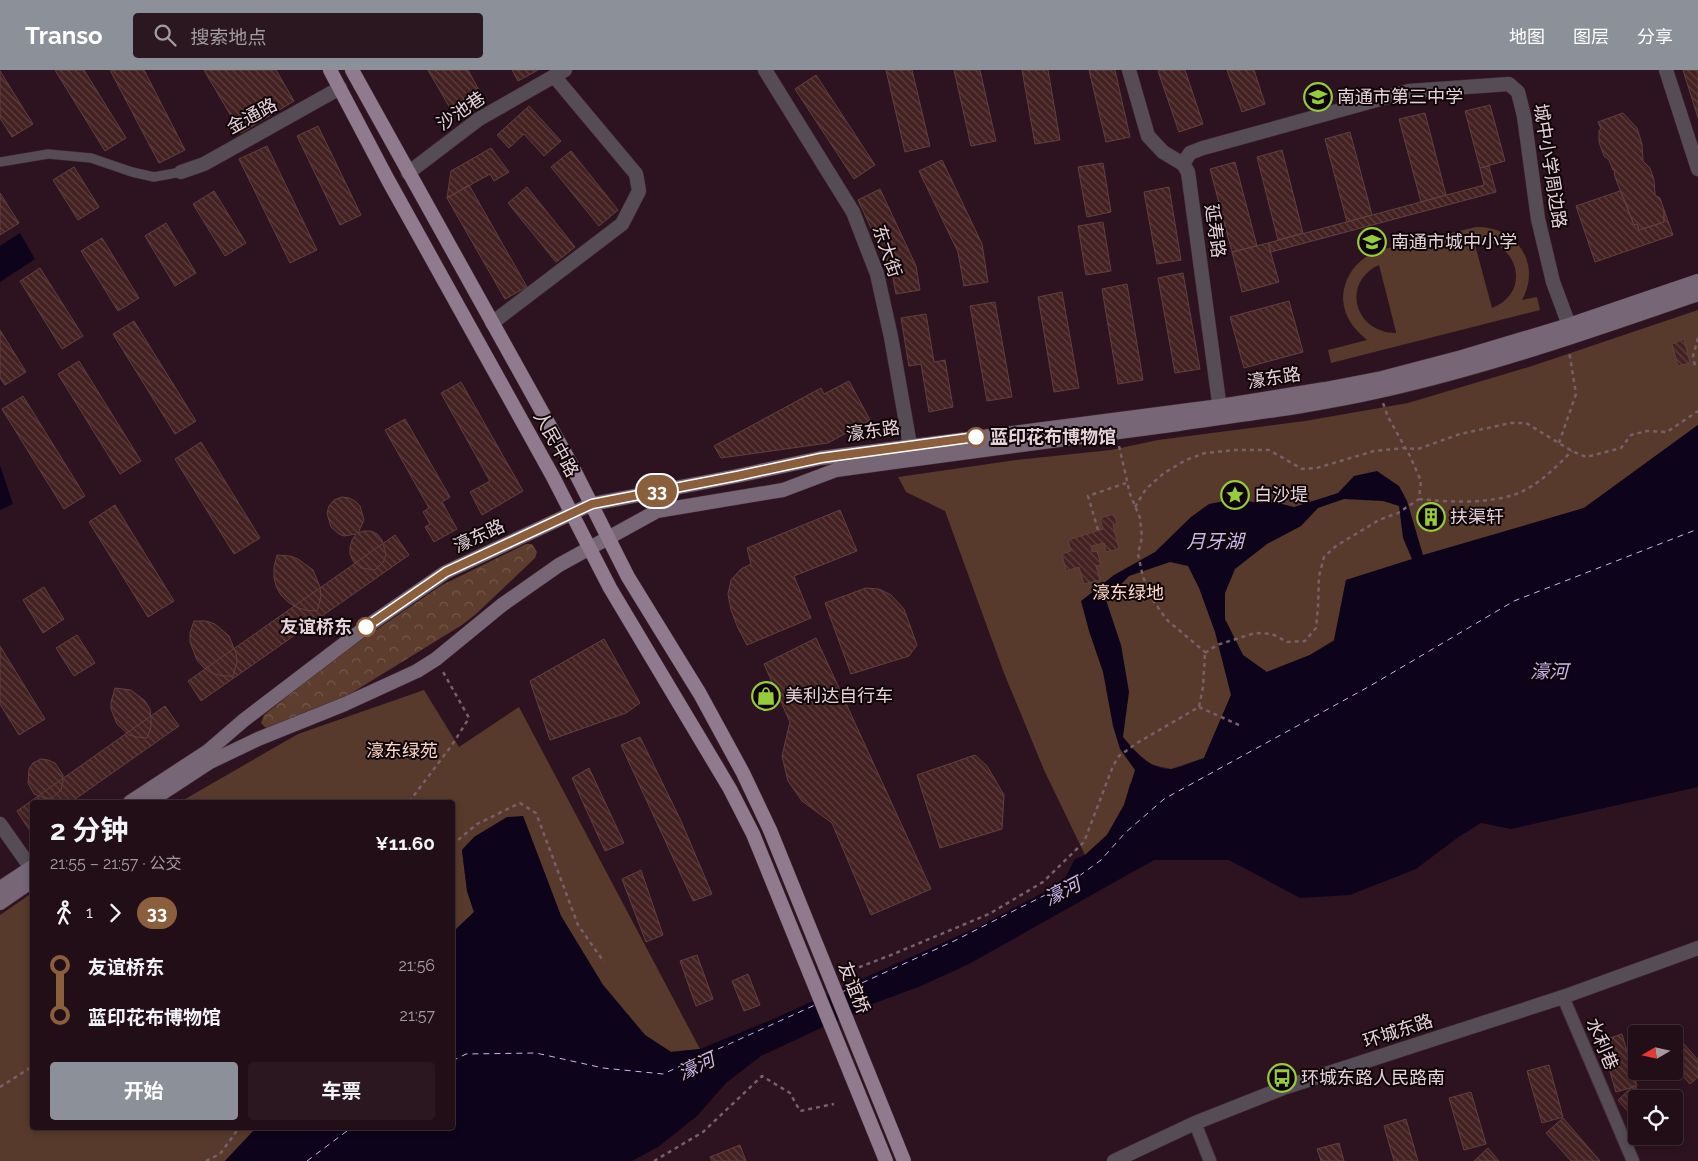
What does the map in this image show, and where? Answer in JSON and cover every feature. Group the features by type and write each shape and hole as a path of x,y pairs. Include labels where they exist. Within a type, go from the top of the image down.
{"main road":[{"name":"人民中路","path":"330,70 388,180 572,513 588,548 610,588 730,789 753,834"},
{"name":"人民中路","path":"352,70 592,504 628,577 700,694 770,830"},
{"name":"濠东路","path":"133,800 208,750 244,720 366,627 446,572 592,504 821,458 910,445 1319,403 1380,391 1438,376 1568,332 1698,282"},
{"name":"濠东路","path":"153,800 210,762 258,739 345,704 417,671 436,659 502,605 559,565 657,511 783,490 836,470 1116,432 1220,412 1382,378 1568,332 1698,294"},
{"name":"友谊桥","path":"770,830 904,1161"},
{"name":"友谊桥","path":"753,834 886,1161"},
{"path":"0,888 30,872"},
{"path":"0,902 30,873"}],"street":[{"name":"东大街","path":"765,70 853,212 877,274 891,337 910,445"},
{"path":"1129,70 1148,136 1163,152 1183,164"},
{"path":"1666,70 1698,169"},
{"name":"沙池巷","path":"408,173 479,119 559,73"},
{"path":"492,323 622,224 640,191 636,174 559,73"},
{"name":"城中小学周边路","path":"1183,164 1190,153 1203,148 1409,91 1509,84 1518,92 1524,116 1538,219 1553,282 1568,332"},
{"name":"金通路","path":"181,172 204,164 340,88"},
{"name":"延寿路","path":"1183,164 1188,172 1220,412"},
{"path":"910,445 913,455 924,458"},
{"path":"0,824 30,868"},
{"name":"环城东路","path":"1114,1161 1195,1123 1286,1087 1563,997 1698,948"},
{"name":"水利巷","path":"1563,997 1633,1161"},
{"path":"1195,1123 1210,1161"}],"lane":[{"path":"0,162 48,154 91,158 132,172 154,177 181,172"}],"path":[{"path":"1559,443 1576,394 1568,332"},
{"path":"1698,338 1693,356 1695,366 1698,367"},
{"path":"1380,391 1388,417 1421,481 1419,499"},
{"path":"1135,507 1146,489 1164,473 1186,460 1205,453 1236,450 1269,450 1302,468 1317,468 1374,450 1418,449 1460,434 1511,422 1526,424 1572,451 1586,456 1621,448 1631,435 1647,432 1667,432 1698,411"},
{"path":"1116,432 1127,483 1140,518 1142,537 1138,554 1142,573 1154,602 1167,620 1205,652"},
{"path":"1205,652 1238,637 1255,633 1272,634 1287,642 1305,640 1316,628 1319,576 1324,557 1336,546 1379,520 1398,513 1419,499 1449,502 1481,501 1514,495 1542,478 1572,451"},
{"path":"1098,530 1088,496 1127,483"},
{"path":"844,973 989,914 1043,882 1084,842 1113,766 1120,756 1137,743 1198,707 1203,687 1205,652"},
{"path":"411,800 452,745 469,718 436,659"},
{"path":"1198,707 1239,725"},
{"path":"455,842 476,824 520,803 536,813 578,925 604,962"},
{"path":"0,1087 30,1068"},
{"path":"654,1161 703,1132 762,1076 790,1093 800,1111 834,1104"},
{"path":"206,1161 220,1154 238,1130"}],"green space":[{"path":"1476,227 1491,228 1503,233 1514,240 1522,250 1527,261 1529,273 1522,300 1537,297 1540,310 1331,363 1328,350 1367,340 1350,322 1345,311 1343,299 1349,275 1356,265 1366,257 1379,251","holes":["1484,240 1506,252 1513,261 1516,272 1512,293 1504,301 1492,308 1474,241","1379,265 1396,332 1396,333 1382,331 1370,325 1362,316 1358,305 1357,294 1360,283 1367,273"]},
{"name":"濠东绿地","path":"1698,310 1698,425 1584,508 1346,580 1334,640 1310,655 1267,672 1231,695 1204,758 1171,769 1153,765 1130,784 1124,805 1107,835 1085,855 1044,770 1004,673 945,511 906,492 898,477 1016,460 1111,450 1158,440 1305,421 1408,403 1532,366"},
{"path":"526,544 532,544 537,552 535,558 462,625 350,694 270,729 261,723 264,715 339,655 442,585"},
{"name":"濠东绿苑","path":"424,690 459,747 519,707 700,1049 671,1052 645,1035 603,985 561,916 523,816 483,832 462,850 467,891 474,912 455,930 455,800 183,800 298,734"},
{"path":"30,894 30,1130 254,1130 225,1161 0,1161 0,915"}],"water":[{"path":"20,233 35,259 0,282 0,246"},
{"name":"濠河","path":"1698,425 1698,787 1511,829 1481,823 1457,838 1416,869 1350,895 1300,898 1229,860 1154,860 969,964 921,986 875,1003 761,1056 726,1083 697,1116 658,1147 632,1161 225,1161 254,1130 455,1130 455,930 474,912 467,891 462,850 474,837 507,817 523,816 561,916 603,985 645,1035 671,1052 700,1049 771,1020 980,926 1063,882 1075,859 1085,855 1107,835 1124,805 1135,770 1120,749 1113,726 1103,672 1081,601 1114,575 1155,552 1191,517 1209,504 1235,499 1259,503 1278,503 1294,507 1338,493 1354,476 1377,471 1399,486 1407,501 1423,555 1584,508","holes":["1344,499 1383,501 1399,506 1403,538 1412,559 1346,580 1334,641 1310,655 1267,672 1243,655 1225,619 1225,593 1235,569 1267,544 1301,526 1318,508","1170,562 1188,566 1199,588 1215,632 1231,695 1204,758 1171,769 1150,763 1138,754 1123,737 1129,692 1121,645 1106,600 1129,576"]},
{"path":"0,465 13,504 0,510"}],"building":[{"path":"55,70 84,70 126,138 105,151"},
{"path":"110,70 144,70 185,150 159,163"},
{"path":"204,70 276,70 294,101 241,133"},
{"path":"428,70 468,70 479,90 450,108"},
{"path":"512,70 538,70 518,81"},
{"path":"886,70 912,70 930,146 905,152"},
{"path":"954,70 980,70 996,141 971,146"},
{"path":"1022,70 1048,70 1060,140 1035,144"},
{"path":"1089,70 1115,70 1130,137 1106,142"},
{"path":"1185,70 1203,124 1179,132 1158,71"},
{"path":"1227,70 1254,70 1265,104 1242,112"},
{"path":"1683,70 1698,70 1698,118"},
{"path":"0,71 33,124 12,137 0,118"},
{"path":"816,75 875,165 854,179 795,89"},
{"path":"1490,105 1505,161 1480,168 1465,111"},
{"path":"529,106 561,141 544,156 524,134 509,148 497,135"},
{"path":"1425,113 1446,195 1421,202 1399,119"},
{"path":"1623,113 1637,128 1642,144 1643,161 1650,168 1654,180 1655,195 1660,198 1664,210 1664,222 1639,230 1637,224 1634,225 1615,177 1614,169 1609,160 1604,156 1599,142 1599,130 1601,129 1598,122"},
{"path":"318,126 361,215 340,225 297,136"},
{"path":"1350,132 1372,215 1347,222 1325,139"},
{"path":"267,146 317,250 290,263 239,159"},
{"path":"491,148 509,172 494,181 490,174 447,198 451,171"},
{"path":"1282,150 1303,233 1278,240 1257,157"},
{"path":"571,151 618,210 599,226 551,167"},
{"path":"942,160 982,244 988,282 964,286 958,252 919,171"},
{"path":"1235,162 1257,246 1232,252 1210,169"},
{"path":"1103,163 1111,212 1087,217 1078,167"},
{"path":"1489,166 1496,192 1271,252 1268,243 1484,185 1480,168"},
{"path":"74,167 99,207 78,220 53,180"},
{"path":"469,185 527,287 505,299 447,198"},
{"path":"527,187 575,247 556,262 508,203"},
{"path":"1169,187 1181,260 1157,264 1144,192"},
{"path":"880,189 916,266 920,290 896,294 892,273 858,200"},
{"path":"214,191 246,243 225,256 193,204"},
{"path":"1620,191 1634,225 1637,224 1639,230 1664,222 1664,210 1673,235 1595,262 1576,206"},
{"path":"0,193 19,223 0,235"},
{"path":"1103,222 1111,271 1086,275 1078,226"},
{"path":"166,223 196,273 175,286 145,236"},
{"path":"102,238 139,298 118,311 81,251"},
{"path":"1268,243 1279,282 1242,292 1232,252"},
{"path":"40,268 83,336 62,349 20,281"},
{"path":"1183,273 1200,369 1175,373 1158,278"},
{"path":"1127,284 1143,380 1118,384 1102,289"},
{"path":"1062,292 1079,388 1054,392 1038,297"},
{"path":"1289,301 1303,352 1244,368 1230,317"},
{"path":"995,302 1012,397 987,401 970,306"},
{"path":"926,314 934,362 945,360 953,407 929,412 921,364 909,366 901,318"},
{"path":"134,321 196,421 175,434 113,334"},
{"path":"0,330 26,372 5,385 0,378"},
{"path":"1684,339 1690,363 1678,366 1672,344"},
{"path":"79,361 141,461 120,474 58,374"},
{"path":"849,381 870,420 828,443 721,458 714,446 821,388 824,394"},
{"path":"461,382 523,491 482,515 470,492 490,481 441,393"},
{"path":"23,396 85,496 64,509 2,409"},
{"path":"405,419 450,497 442,502 457,529 434,542 425,527 430,524 423,512 429,508 385,430"},
{"path":"201,442 260,538 234,554 175,459"},
{"path":"342,497 355,501 360,506 364,520 358,533 371,531 382,540 386,554 384,561 375,570 361,568 353,561 350,547 356,534 344,536 331,527 327,513 329,506 334,500"},
{"path":"115,505 174,601 148,617 89,522"},
{"name":"扶渠轩","path":"1433,507 1437,523 1429,526 1423,510"},
{"path":"840,510 857,551 794,576 811,618 747,645 731,610 728,594 731,580 741,569 751,564 747,548"},
{"path":"1114,514 1117,524 1113,525 1119,549 1106,552 1104,543 1091,546 1092,552 1097,551 1101,565 1096,566 1100,580 1084,584 1079,567 1066,571 1062,554 1071,551 1068,540 1103,529 1100,518"},
{"path":"395,535 409,555 201,701 188,681"},
{"path":"277,555 298,559 313,570 320,587 321,596 317,611 296,607 281,595 274,577"},
{"path":"44,587 64,619 43,633 23,600"},
{"path":"866,588 879,589 891,595 904,609 917,645 909,656 851,674 825,603"},
{"path":"194,621 206,621 215,624 229,636 236,653 237,662 233,676 222,676 212,673 197,660 190,642 190,633"},
{"path":"77,635 95,663 74,676 56,648"},
{"path":"816,638 931,889 871,915 832,823 802,801 788,781 782,756 790,722 764,664"},
{"path":"604,639 640,703 626,713 550,740 530,681"},
{"path":"0,646 45,719 19,735 0,704"},
{"path":"115,688 131,690 145,701 150,709 151,718 151,727 147,738 129,735 117,724 111,709"},
{"path":"165,706 179,726 74,800 33,800"},
{"path":"640,737 681,821 712,894 693,901 621,745"},
{"path":"975,755 987,766 1004,795 1002,829 940,848 917,775"},
{"path":"41,759 55,763 63,775 61,790 52,798 44,798 34,794 28,783 29,769 33,763"},
{"path":"589,768 624,843 605,851 572,778"},
{"path":"30,802 30,831 17,811"},
{"path":"641,870 663,935 646,942 622,879"},
{"path":"697,955 713,999 696,1006 680,961"},
{"path":"748,974 760,1005 744,1011 732,981"},
{"path":"1622,1034 1628,1055 1628,1080 1635,1080 1637,1086 1616,1092 1601,1041"},
{"path":"1683,1043 1698,1060 1698,1077 1690,1084 1683,1076"},
{"path":"1549,1065 1563,1117 1542,1123 1527,1071"},
{"path":"1634,1085 1638,1090 1629,1090"},
{"path":"1628,1091 1628,1112 1618,1100"},
{"path":"1471,1092 1486,1144 1464,1150 1449,1098"},
{"path":"1563,1118 1600,1161 1571,1161 1546,1133"},
{"path":"1406,1119 1418,1161 1394,1161 1384,1126"},
{"path":"1339,1143 1344,1161 1321,1161 1317,1149"},
{"path":"740,1145 746,1161 712,1161 710,1157"},
{"path":"1488,1148 1499,1161 1474,1161"}],"ferry route":[{"path":"842,992 954,941 1071,882 1101,860 1125,833 1164,799 1370,686 1514,601 1698,529"},
{"path":"455,1060 466,1054 536,1053 603,1068 663,1074 815,1005"},
{"path":"307,1161 348,1130"}],"bus line":[{"name":"33","path":"366,627 446,572 592,504 821,458 976,437"}],"place":[{"name":"南通市第三中学","path":"1318,97"},
{"name":"南通市城中小学","path":"1372,242"},
{"name":"蓝印花布博物馆","path":"976,437"},
{"name":"白沙堤","path":"1235,495"},
{"name":"扶渠轩","path":"1431,517"},
{"name":"友谊桥东","path":"366,627"},
{"name":"美利达自行车","path":"766,696"},
{"name":"环城东路人民路南","path":"1282,1078"}],"water label":[{"name":"月牙湖","path":"1215,541"}]}
